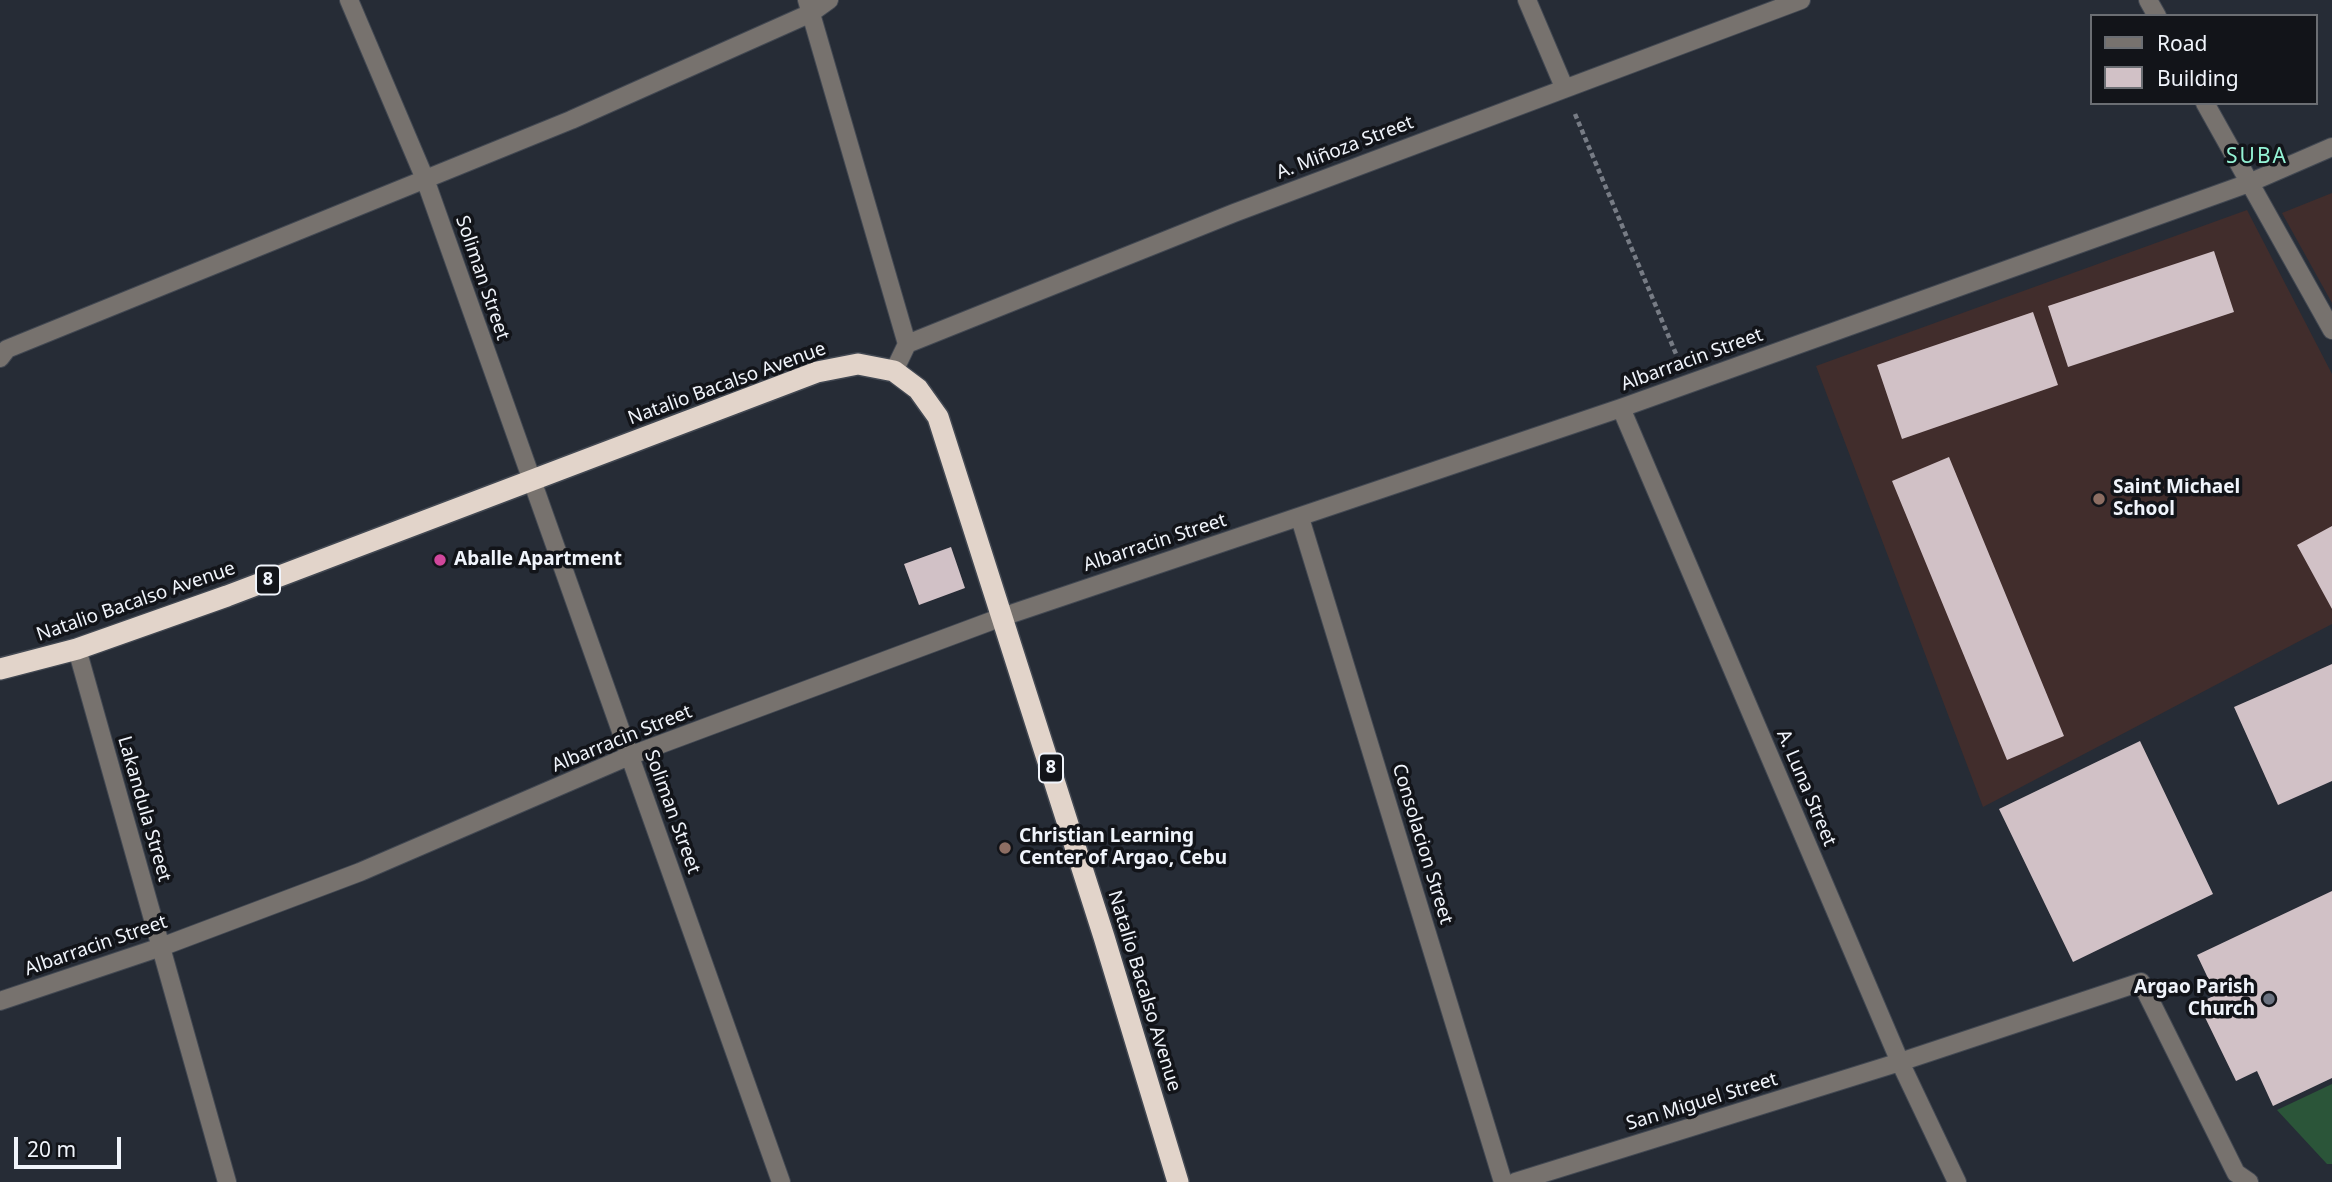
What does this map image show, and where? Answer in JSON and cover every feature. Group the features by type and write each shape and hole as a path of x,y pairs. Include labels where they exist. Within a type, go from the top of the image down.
{"highway":[{"name":"Natalio Bacalso Avenue","path":"0,668 77,649 227,596 817,372 858,364 894,371 918,389 938,418 1104,937 1178,1182"}],"street":[{"name":"Soliman Street","path":"349,0 425,179 781,1182"},
{"path":"0,358 7,349 570,120 809,6 829,0"},
{"path":"1527,0 1564,87"},
{"name":"A. Miñoza Street","path":"906,344 1221,218 1801,0"},
{"path":"809,6 906,344 894,371"},
{"path":"2206,105 2332,330"},
{"name":"Albarracin Street","path":"0,1001 161,947 360,872 629,756 1002,617 1622,408 2249,183 2332,147"},
{"name":"A. Luna Street","path":"1622,408 1900,1062 1956,1182"},
{"name":"Consolacion Street","path":"1300,518 1503,1182"},
{"name":"Lakandula Street","path":"77,649 227,1182"},
{"name":"San Miguel Street","path":"1515,1182 1900,1062 2141,982 2236,1173 2249,1182"}],"path":[{"path":"1564,87 1689,384"}],"shaded area":[{"path":"2332,193 2332,303 2282,213"},
{"name":"Saint Michael School","path":"2247,210 2332,374 2332,624 1983,807 1816,366"}],"green space":[{"path":"2332,1084 2332,1164 2327,1164 2277,1110"}],"building":[{"path":"2214,251 2234,312 2068,367 2048,306"},
{"path":"2033,312 2058,385 1902,439 1877,365"},
{"path":"1949,457 2064,736 2007,760 1892,481"},
{"path":"2332,526 2332,609 2297,545"},
{"path":"951,547 965,588 919,605 904,564"},
{"path":"2332,664 2332,781 2278,805 2234,707"},
{"path":"2140,741 2213,894 2073,962 1999,809"},
{"name":"Argao Parish Church","path":"2332,891 2332,1078 2273,1106 2257,1071 2236,1081 2198,1003 2216,995 2197,955"}],"place":[{"name":"Saint Michael School","path":"2099,499"},
{"name":"Aballe Apartment","path":"440,560"},
{"name":"Christian Learning Center of Argao, Cebu","path":"1005,848"},
{"name":"Argao Parish Church","path":"2269,999"}],"district":[{"name":"SUBA","path":"2257,157"}]}
